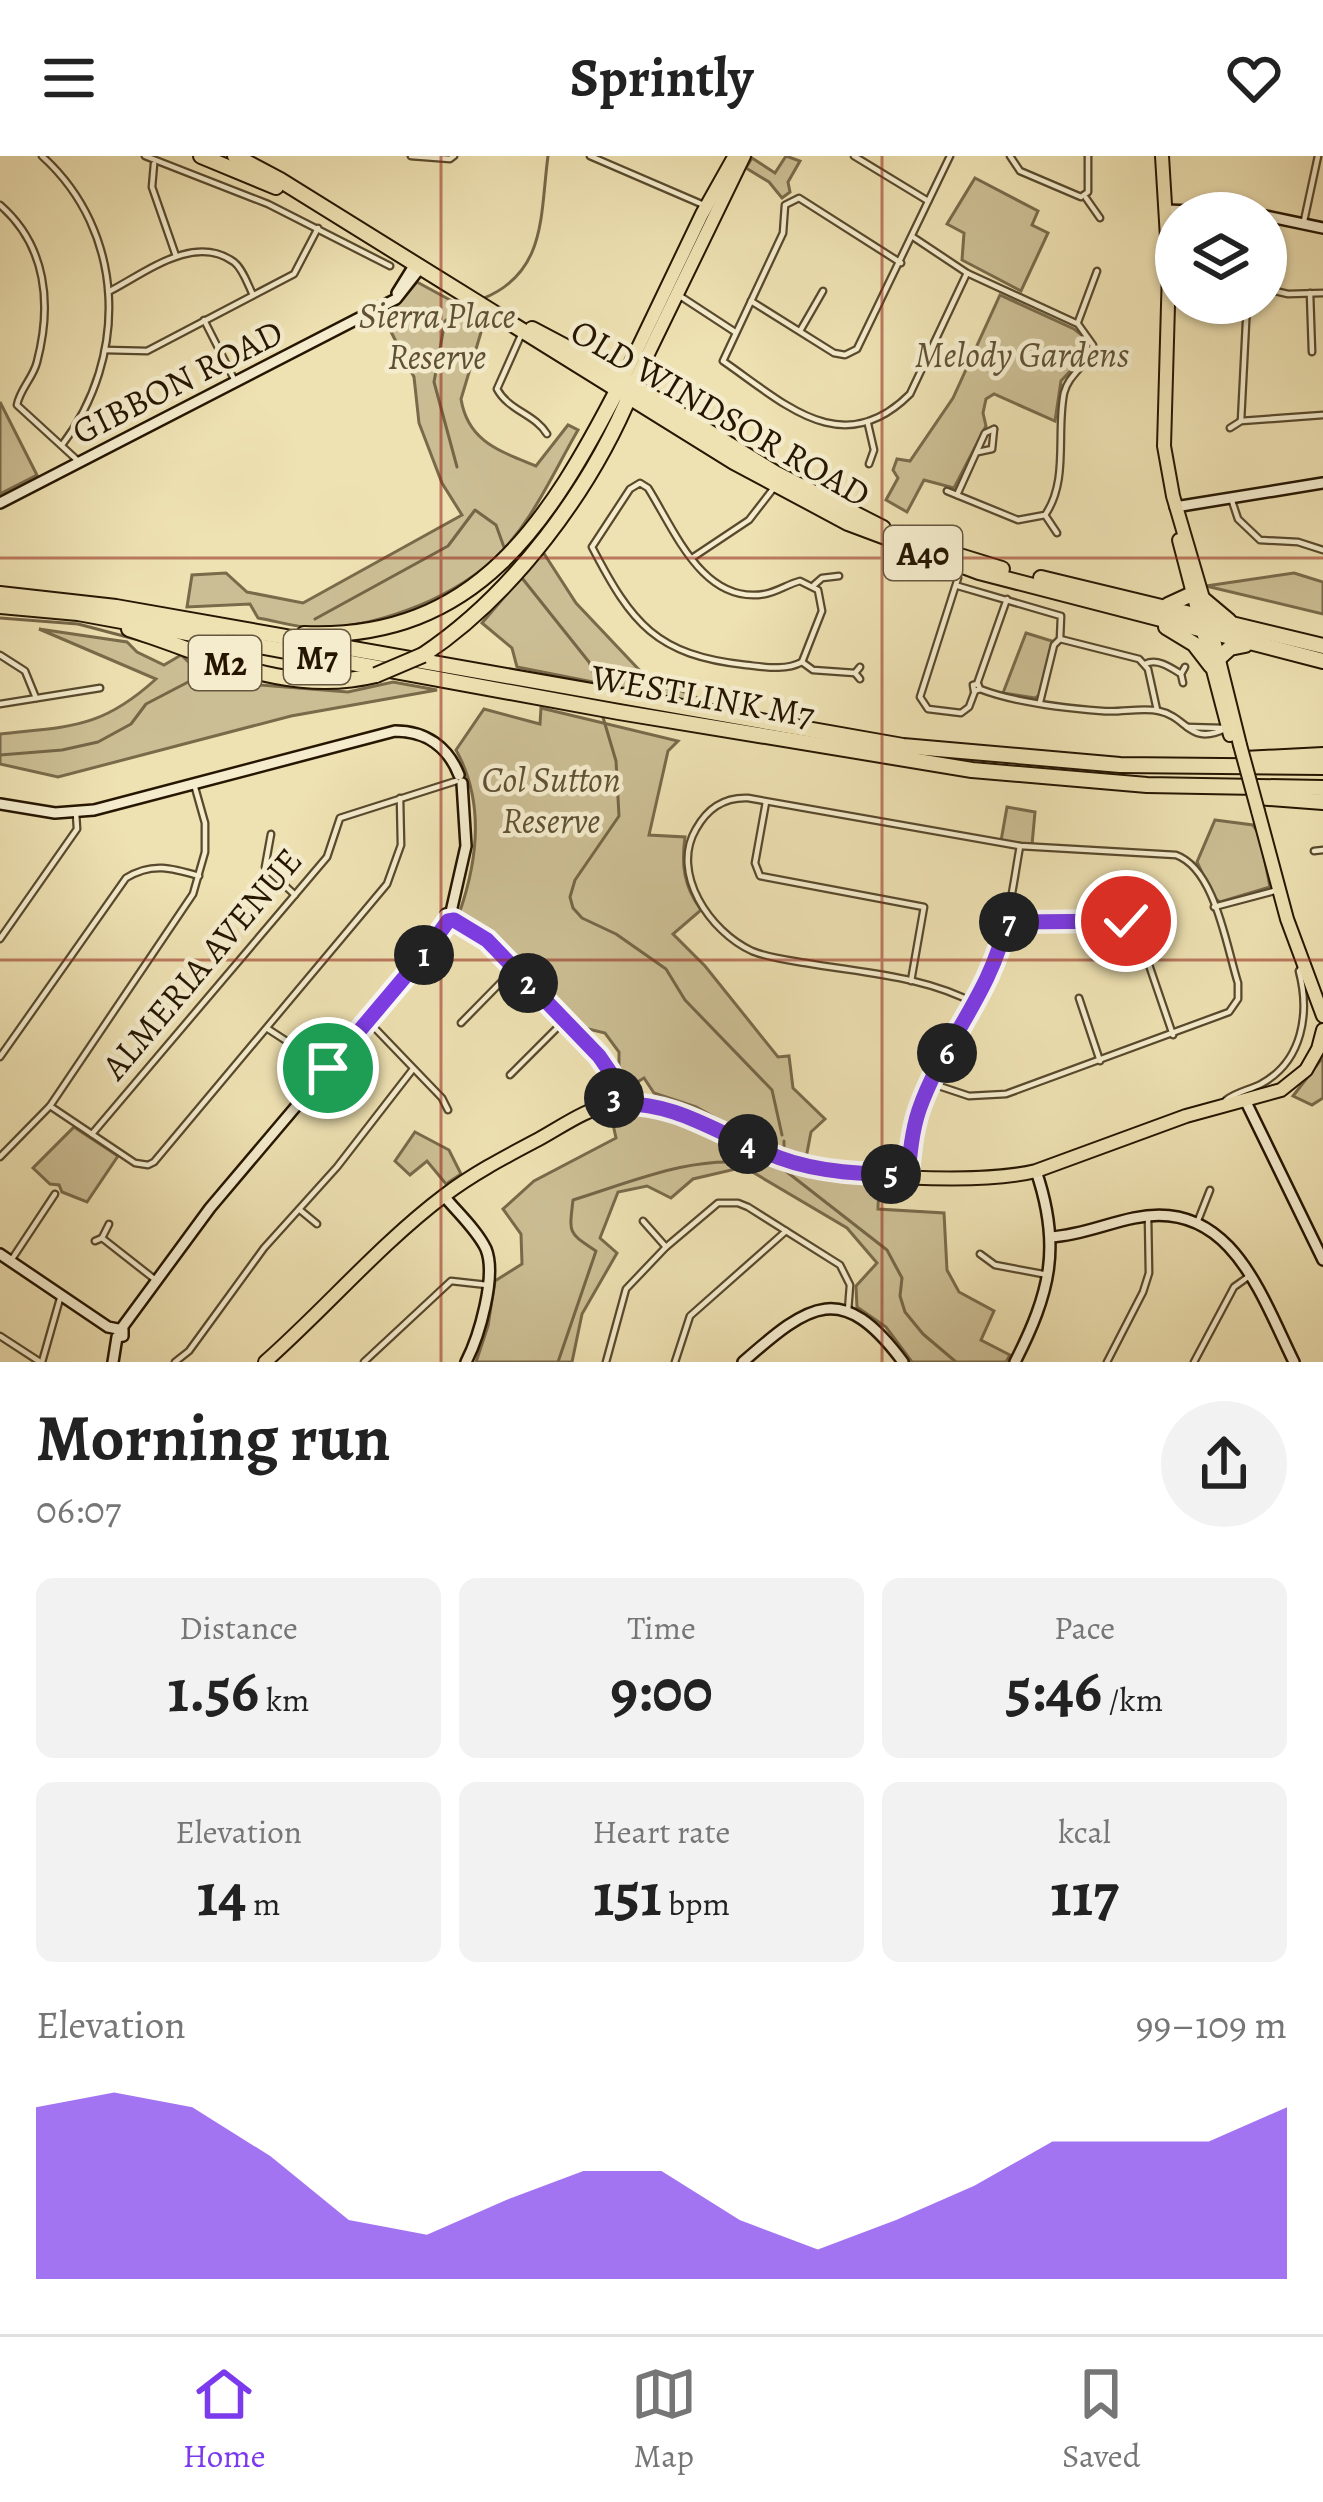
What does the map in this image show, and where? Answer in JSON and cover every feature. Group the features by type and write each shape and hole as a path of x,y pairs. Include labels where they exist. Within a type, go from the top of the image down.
{"highway":[{"name":"OLD WINDSOR ROAD","path":"200,156 345,221"},
{"name":"OLD WINDSOR ROAD","path":"235,156 848,524 979,572 1140,614 1202,615 1256,646 1323,662"},
{"name":"OLD WINDSOR ROAD","path":"516,327 553,338 595,362 622,386 650,394 777,481 938,549 1010,572 1323,646"},
{"name":"M2","path":"0,606 78,613 268,677 321,683 376,675 423,655 458,630 499,590 622,386"},
{"name":"M2","path":"0,594 74,600 257,632 344,633 377,629 430,612 528,546 572,498 622,386"},
{"name":"WESTLINK M7","path":"78,613 1012,775 1185,787 1323,788"},
{"path":"1140,614 1187,638 1215,662 1235,646 1256,646"},
{"name":"WESTLINK M7","path":"257,632 558,693"},
{"name":"WESTLINK M7","path":"651,710 1014,758 1120,765 1323,767"},
{"path":"1120,765 1323,755"},
{"path":"1053,779 1323,802"}],"main road":[{"path":"650,394 637,363 735,156"},
{"path":"622,386 677,294 711,208 744,156"},
{"path":"1162,156 1165,192"},
{"path":"1167,324 1164,433 1175,507 1230,722 1323,1016"},
{"path":"595,362 637,363"},
{"path":"265,1362 444,1196 502,1160 615,1104 686,1114 754,1148 813,1167 966,1178 1036,1171 1186,1116 1287,1087 1320,1050 1323,1030"},
{"path":"595,1111 635,1105"}],"street":[{"path":"42,156 66,180 90,217 104,253 110,291 105,350 91,403 62,445"},
{"path":"146,156 318,228 390,266"},
{"path":"410,156 454,156"},
{"path":"590,156 711,208"},
{"path":"854,156 928,201"},
{"path":"751,301 834,353 845,355 857,349 950,156"},
{"path":"1010,156 1020,171 1075,197 1084,196"},
{"path":"1088,156 1084,196 1100,218"},
{"path":"1304,221 1318,156"},
{"path":"154,162 151,182 176,256"},
{"path":"901,263 799,198 792,199 785,205 783,233 723,361 810,418 838,425 868,422 910,394 967,274"},
{"path":"0,205 30,241 44,284 46,312 37,364 17,405 79,463"},
{"path":"1287,219 1323,228"},
{"path":"105,350 147,351 298,271 318,228"},
{"path":"913,237 967,274 1078,324 1093,345 1065,387 1058,485 1045,515 1018,520 947,491"},
{"path":"110,291 176,256 201,250 233,262 253,295"},
{"name":"GIBBON ROAD","path":"0,503 378,308 395,296 418,266"},
{"path":"1078,324 1096,271"},
{"path":"800,331 823,291"},
{"path":"1287,291 1323,292"},
{"path":"1310,293 1312,352"},
{"path":"677,294 735,332"},
{"path":"204,320 235,381"},
{"path":"1241,421 1246,324"},
{"path":"516,327 497,389 508,405 542,424 547,434"},
{"path":"1230,428 1241,421 1323,415"},
{"path":"868,422 874,450 868,464"},
{"path":"957,495 977,452"},
{"path":"692,558 748,520 777,481"},
{"path":"640,483 648,488 692,558 709,579 737,593 766,594 800,581 814,585 822,596 822,611 802,662 788,668 744,664 669,647 638,621 592,547 627,494 640,483"},
{"path":"1175,507 1323,483"},
{"path":"1231,498 1238,519 1260,540 1298,542 1323,550"},
{"path":"1045,515 1058,533"},
{"path":"951,563 957,582 920,698 928,709 961,712 969,707 1007,598"},
{"path":"957,582 979,572"},
{"path":"814,585 834,574"},
{"path":"957,582 1058,613 1060,639 1054,646 1040,702"},
{"path":"1060,639 1134,656 1145,664 1157,710"},
{"path":"0,655 25,671 36,698"},
{"path":"1145,664 1151,661 1183,671 1183,683"},
{"path":"802,662 818,671 858,676 860,667"},
{"path":"0,704 100,688"},
{"path":"977,688 1102,711 1157,710 1195,730 1230,722"},
{"path":"0,804 76,813 395,731 434,741 452,759 459,780 466,846 451,918 210,1208 118,1332 112,1362"},
{"name":"ALMERIA AVENUE","path":"92,1134 331,851 334,819 459,780"},
{"path":"0,1157 50,1106 184,908 200,876 206,824 194,784"},
{"path":"50,1106 135,1162 148,1165 387,884 401,844 400,798"},
{"path":"930,1083 957,1094 993,1096 1020,1091 1225,1015 1238,999 1238,983 1202,873 1176,855 1020,846 737,798 715,804 692,837 688,873 698,898 738,942 764,955 944,988 976,1004"},
{"path":"766,802 755,863 760,876 924,907 911,981"},
{"path":"0,938 76,829 76,813"},
{"path":"271,834 265,867 295,895"},
{"path":"908,1175 914,1128 930,1083 997,960 1020,846"},
{"path":"1314,851 1323,850"},
{"path":"0,1058 121,883 148,867 200,876"},
{"path":"1214,907 1280,890"},
{"path":"451,918 478,932 606,1064 615,1104"},
{"path":"1006,922 1135,924 1174,1035"},
{"path":"1224,1106 1228,1096 1266,1081 1292,1054 1305,1016 1299,971 1305,966"},
{"path":"460,1023 514,969"},
{"path":"1079,998 1100,1061"},
{"path":"510,1075 565,1020"},
{"path":"368,1021 448,1110"},
{"path":"267,1028 328,1068"},
{"path":"175,1362 189,1352 264,1248 413,1069"},
{"path":"1246,1102 1323,1260"},
{"path":"1015,1362 1040,1310 1049,1275 1051,1237 1036,1171"},
{"path":"1197,1223 1210,1190"},
{"path":"55,1194 5,1258 118,1332"},
{"path":"444,1196 484,1244 489,1264 478,1333 466,1362"},
{"path":"606,1362 626,1289 710,1207 726,1202 738,1203 844,1270 851,1291 848,1311"},
{"path":"300,1210 317,1224"},
{"path":"1051,1237 1086,1234 1148,1216 1197,1223 1227,1242 1251,1275 1294,1362"},
{"path":"1107,1362 1149,1273 1148,1216"},
{"path":"643,1221 666,1247"},
{"path":"109,1224 98,1239 158,1282"},
{"path":"675,1362 690,1316 786,1231"},
{"path":"980,1254 995,1265 1049,1275"},
{"path":"1194,1362 1234,1287 1251,1275"},
{"path":"364,1362 451,1281 488,1285"},
{"path":"0,1336 41,1362 61,1295"},
{"path":"743,1362 797,1317 822,1310 848,1311 878,1329 903,1362"}],"green space":[{"path":"786,156 800,161 788,182 790,192 782,198 769,182 746,168 752,158 775,173"},
{"path":"975,178 1038,211 1032,225 1048,233 1021,291 962,260 964,233 947,224"},
{"name":"Sierra Place Reserve","path":"417,282 485,319 461,399 478,435 498,450 536,466 568,425 578,430 518,532 492,561 453,588 408,610 360,624 299,626 258,618 250,604 187,607 192,575 226,573 247,592 303,603 462,515 442,483 419,423 414,377 381,312 401,301"},
{"name":"Melody Gardens","path":"1000,295 1074,329 1083,336 1086,354 1061,381 1055,421 994,394 986,399 986,426 954,488 924,480 907,512 886,500 898,478 893,470 897,459 910,461 953,398"},
{"path":"0,402 37,475 0,494"},
{"path":"543,552 576,603 644,675 698,698 699,703 517,667 512,648 482,623"},
{"path":"1294,573 1323,582 1323,614 1206,586"},
{"path":"39,629 127,642 164,665 181,655 209,681 348,692 393,682 437,690 291,716 58,777 0,764 0,734 84,722 118,708 156,679"},
{"path":"1026,633 1052,641 1041,694 1035,698 1003,693"},
{"name":"Col Sutton Reserve","path":"541,708 678,741 668,751 649,835 685,837 685,875 701,910 673,934 778,1057 789,1056 793,1088 825,1119 811,1132 806,1158 762,1144 696,1107 654,1093 644,1078 619,1093 619,1052 605,1033 580,1027 496,942 459,914 476,831 471,790 456,750 484,709 540,724"},
{"path":"1007,807 1035,812 1032,845 1001,841"},
{"path":"1215,820 1253,825 1260,836 1270,887 1220,902 1214,898 1197,862"},
{"path":"1323,1057 1323,1098 1312,1105 1293,1096"},
{"path":"625,1112 685,1120 795,1172 879,1182 878,1209 944,1213 947,1270 959,1292 994,1311 981,1340 1010,1355 1006,1362 912,1362 886,1327 857,1307 856,1286 877,1263 847,1228 744,1167 693,1179 671,1198 647,1186 618,1192 600,1238 617,1253 582,1314 572,1362 476,1362 495,1281 522,1264 521,1234 503,1209 534,1181 616,1138 611,1115"},
{"path":"74,1127 118,1156 87,1202 62,1192 33,1168"},
{"path":"415,1132 449,1150 461,1174 446,1184 427,1161 410,1175 395,1161"}],"waterway":[{"path":"482,299 503,288 529,258 541,220 548,156"},
{"path":"457,467 434,382 445,321 467,305"},
{"path":"315,619 448,546 475,510 496,525 505,550"},
{"path":"522,578 589,662 599,687"},
{"path":"0,618 78,624 146,642"},
{"path":"0,755 98,742 131,724 146,704 213,669"},
{"path":"602,714 616,761 619,816 575,880 570,897 573,908 666,969 685,1000 772,1090 782,1135"},
{"path":"784,1141 784,1153"},
{"path":"558,1362 596,1251 572,1232 573,1200 685,1167 753,1164"},
{"path":"761,1165 776,1166"},
{"path":"778,1165 887,1250 902,1278 905,1312 956,1362"}],"route":[{"path":"328,1068 448,921 454,920 487,940 599,1056 610,1072 615,1104 671,1109 790,1162 908,1175 920,1108 988,983 1006,922 1126,921"}]}
